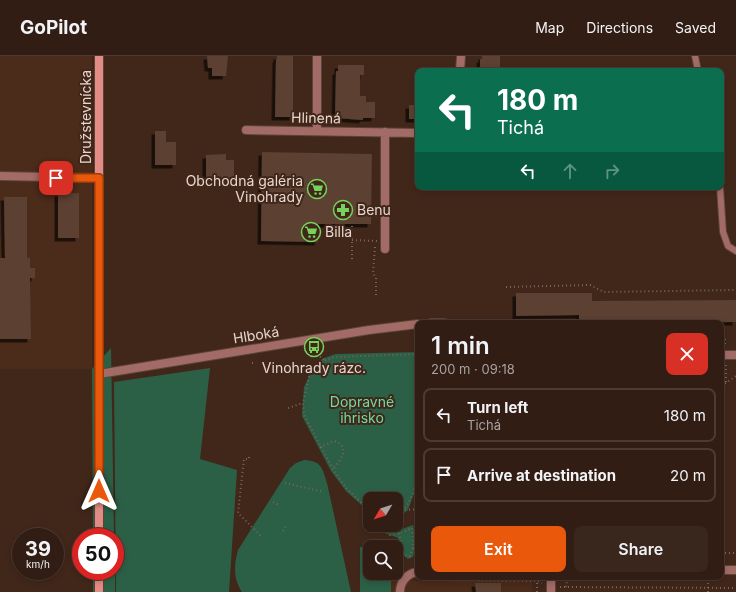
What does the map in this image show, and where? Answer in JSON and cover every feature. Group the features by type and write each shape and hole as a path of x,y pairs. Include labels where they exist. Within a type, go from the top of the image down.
{"main road":[{"name":"Družstevnícka","path":"99,56 99,528"},
{"path":"99,580 100,592"}],"street":[{"path":"317,56 317,130"},
{"path":"460,56 460,68"},
{"name":"Hlinená","path":"246,130 317,130 415,133"},
{"path":"385,132 385,249"},
{"path":"0,176 99,178"},
{"name":"Hlboká","path":"99,374 361,331 415,324"},
{"path":"724,355 736,356"},
{"path":"724,570 736,570"},
{"path":"400,592 400,585 408,575 415,573"},
{"path":"550,592 551,580"}],"lane":[{"path":"695,56 697,68"},
{"path":"720,190 723,232 728,246 736,251"}],"path":[{"path":"352,225 352,259"},
{"path":"352,240 377,241 373,249 373,273 376,278 376,297"},
{"path":"506,287 590,285 604,292 736,290"},
{"path":"307,348 325,360"},
{"path":"363,504 346,488 333,469 304,415 303,403 309,377 315,368 325,360 335,357 415,354"},
{"path":"724,384 736,376"},
{"path":"288,408 303,403"},
{"path":"320,447 334,441 339,442 343,447 344,454 333,469"},
{"path":"249,457 249,459 244,459 238,513 261,536"},
{"path":"285,483 324,492"},
{"path":"405,510 410,502 415,486"},
{"path":"273,502 280,506"},
{"path":"405,510 415,509"},
{"path":"283,531 286,526"},
{"path":"386,532 390,535 399,534 412,528 413,548 410,556 404,555 399,534"},
{"path":"724,553 736,553"},
{"path":"442,580 537,581 537,592"},
{"path":"708,580 708,592"},
{"path":"566,587 567,581"},
{"path":"559,587 736,588"}],"shaded area":[{"path":"0,56 92,56 92,369 0,369"},
{"path":"360,547 363,547 363,580 532,581 532,592 360,592"}],"green space":[{"path":"111,348 114,528 93,528 92,369"},
{"name":"Dopravné ihrisko","path":"415,352 415,491 408,510 403,514 403,492 363,492 363,506 346,491 331,471 302,416 304,387 311,372 322,359 335,354"},
{"path":"210,368 200,459 237,470 229,592 116,592 116,580 124,580 124,528 115,528 114,382"},
{"path":"304,460 318,464 324,473 351,592 242,592 237,582 235,571 238,550 290,468 296,463"},
{"name":"Dopravné ihrisko","path":"413,525 415,549 413,557 408,559 403,555 403,540 398,540 398,538 383,532 403,532 403,529"},
{"path":"360,547 363,547 363,580 391,580 391,592 360,592"},
{"path":"93,580 115,580 115,592 93,592"}],"building":[{"path":"207,56 228,56 226,76 212,76 212,68 208,68"},
{"path":"277,56 293,56 293,117 275,117"},
{"path":"482,56 500,56 500,68 480,68 480,59 482,59"},
{"path":"338,65 364,65 364,75 360,75 360,96 366,96 366,102 375,102 375,118 363,118 363,120 335,118 336,71 338,71"},
{"path":"409,105 415,105 415,119 409,119"},
{"path":"155,131 166,131 166,142 176,142 176,165 155,165"},
{"name":"Obchodná galéria Vinohrady","path":"262,152 372,154 371,224 318,224 318,242 261,241"},
{"path":"226,154 226,160 234,160 234,178 206,179 206,155"},
{"path":"58,193 79,193 79,238 58,238"},
{"path":"4,197 27,197 27,258 30,258 30,268 35,268 35,278 30,278 31,339 0,339 0,258 5,258"},
{"path":"516,293 592,293 592,301 736,300 736,322 724,322 724,320 593,320 579,319 579,315 516,316"},
{"path":"475,583 501,583 501,592 476,592"}],"place":[{"name":"Obchodná galéria Vinohrady","path":"317,189"},
{"name":"Benu","path":"343,210"},
{"name":"Billa","path":"311,232"},
{"name":"Vinohrady rázc.","path":"314,347"}],"route":[{"path":"56,178 99,178 99,491"}]}
